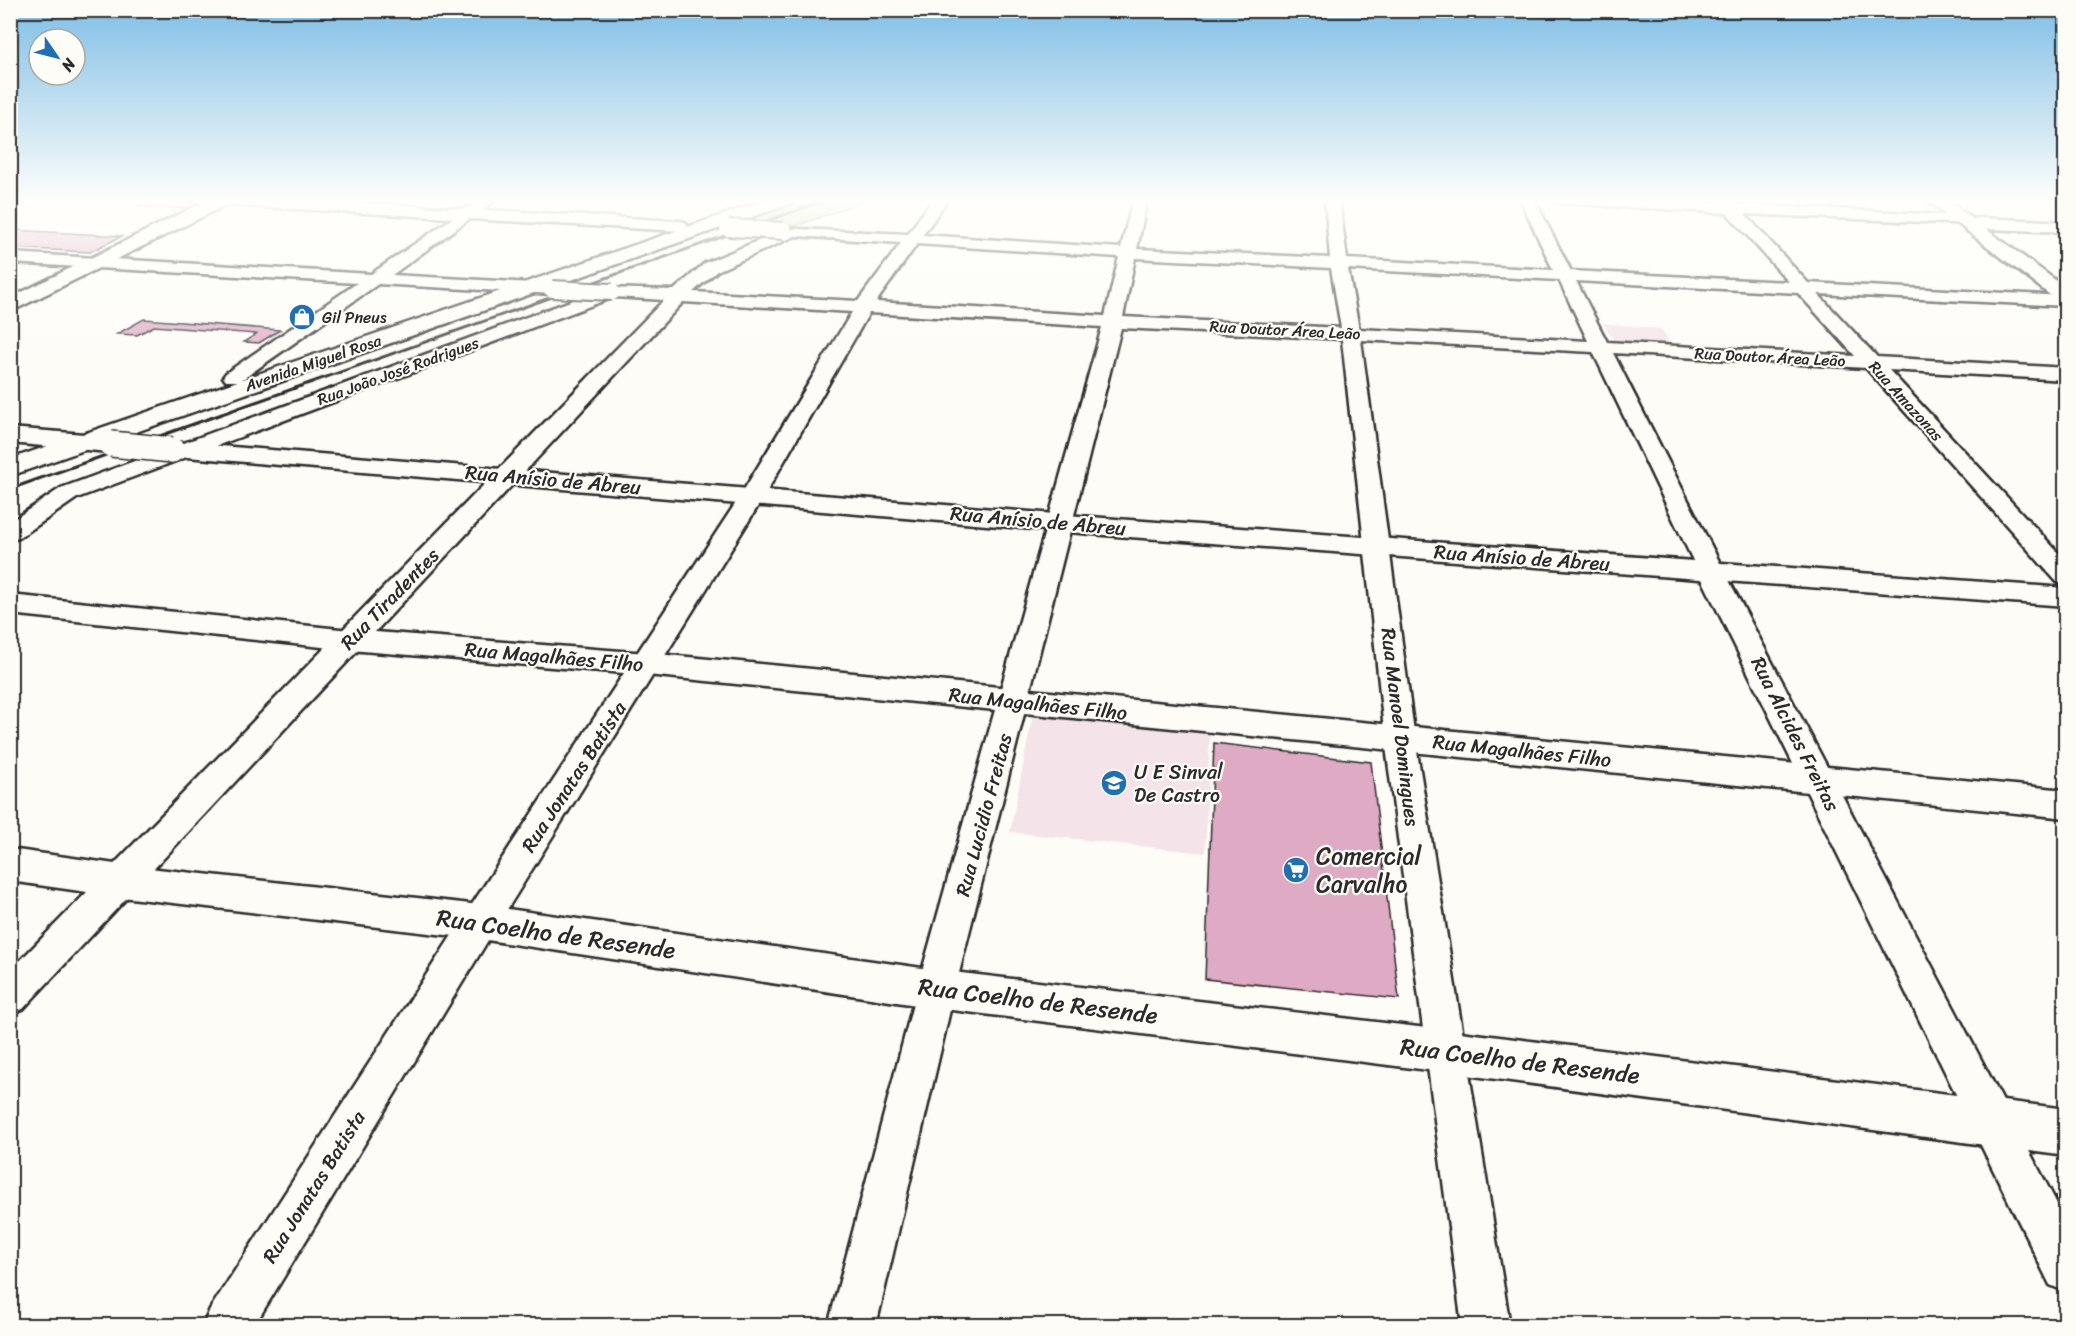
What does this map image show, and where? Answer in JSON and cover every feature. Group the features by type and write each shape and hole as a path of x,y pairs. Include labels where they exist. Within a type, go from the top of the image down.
{"main road":[{"name":"Avenida Miguel Rosa","path":"10,452 574,261"},
{"name":"Avenida Miguel Rosa","path":"10,468 99,443 614,261"},
{"path":"2020,261 2066,299"},
{"path":"2031,261 2066,285"},
{"path":"10,306 96,262"},
{"name":"Rua Anísio de Abreu","path":"10,435 508,475 1058,523 2066,597"},
{"name":"Rua Magalhães Filho","path":"10,604 350,640 647,664 2066,804"},
{"name":"Rua Coelho de Resende","path":"10,865 122,881 480,922 936,989 1444,1050 2066,1133"}],"street":[{"name":"Rua Doutor Área Leão","path":"82,261 1113,322 2066,374"},
{"path":"234,376 397,261"},
{"name":"Rua Tiradentes","path":"10,997 678,296 711,267 723,261"},
{"name":"Rua Jonatas Batista","path":"227,1326 480,922 647,664 751,498 864,306 895,261"},
{"name":"Rua Lucidio Freitas","path":"852,1326 936,989 1014,702 1058,523 1113,322 1126,261"},
{"path":"1288,261 2066,299"},
{"name":"Rua Alcides Freitas","path":"1559,261 1712,571 2066,1269"},
{"name":"Rua Amazonas","path":"1780,261 2066,577"},
{"name":"Rua Manoel Domingues","path":"1339,264 1352,334 1400,739 1486,1326"},
{"name":"Rua João José Rodrigues","path":"69,493 179,450 612,292"},
{"path":"10,515 69,493"},
{"path":"10,533 69,493"}],"shaded area":[{"path":"1603,323 1661,329 1670,343 1614,340"},
{"name":"U E Sinval De Castro","path":"1033,715 1210,734 1205,853 1010,832"}],"building":[{"path":"144,319 280,330 259,343 244,342 256,334 154,326 137,335 117,334"},
{"name":"Comercial Carvalho","path":"1214,743 1371,762 1399,999 1205,979"}],"railway":[{"path":"10,489 653,261"}],"place":[{"name":"Gil Pneus","path":"302,317"},
{"name":"U E Sinval De Castro","path":"1114,783"},
{"name":"Comercial Carvalho","path":"1296,870"}]}
